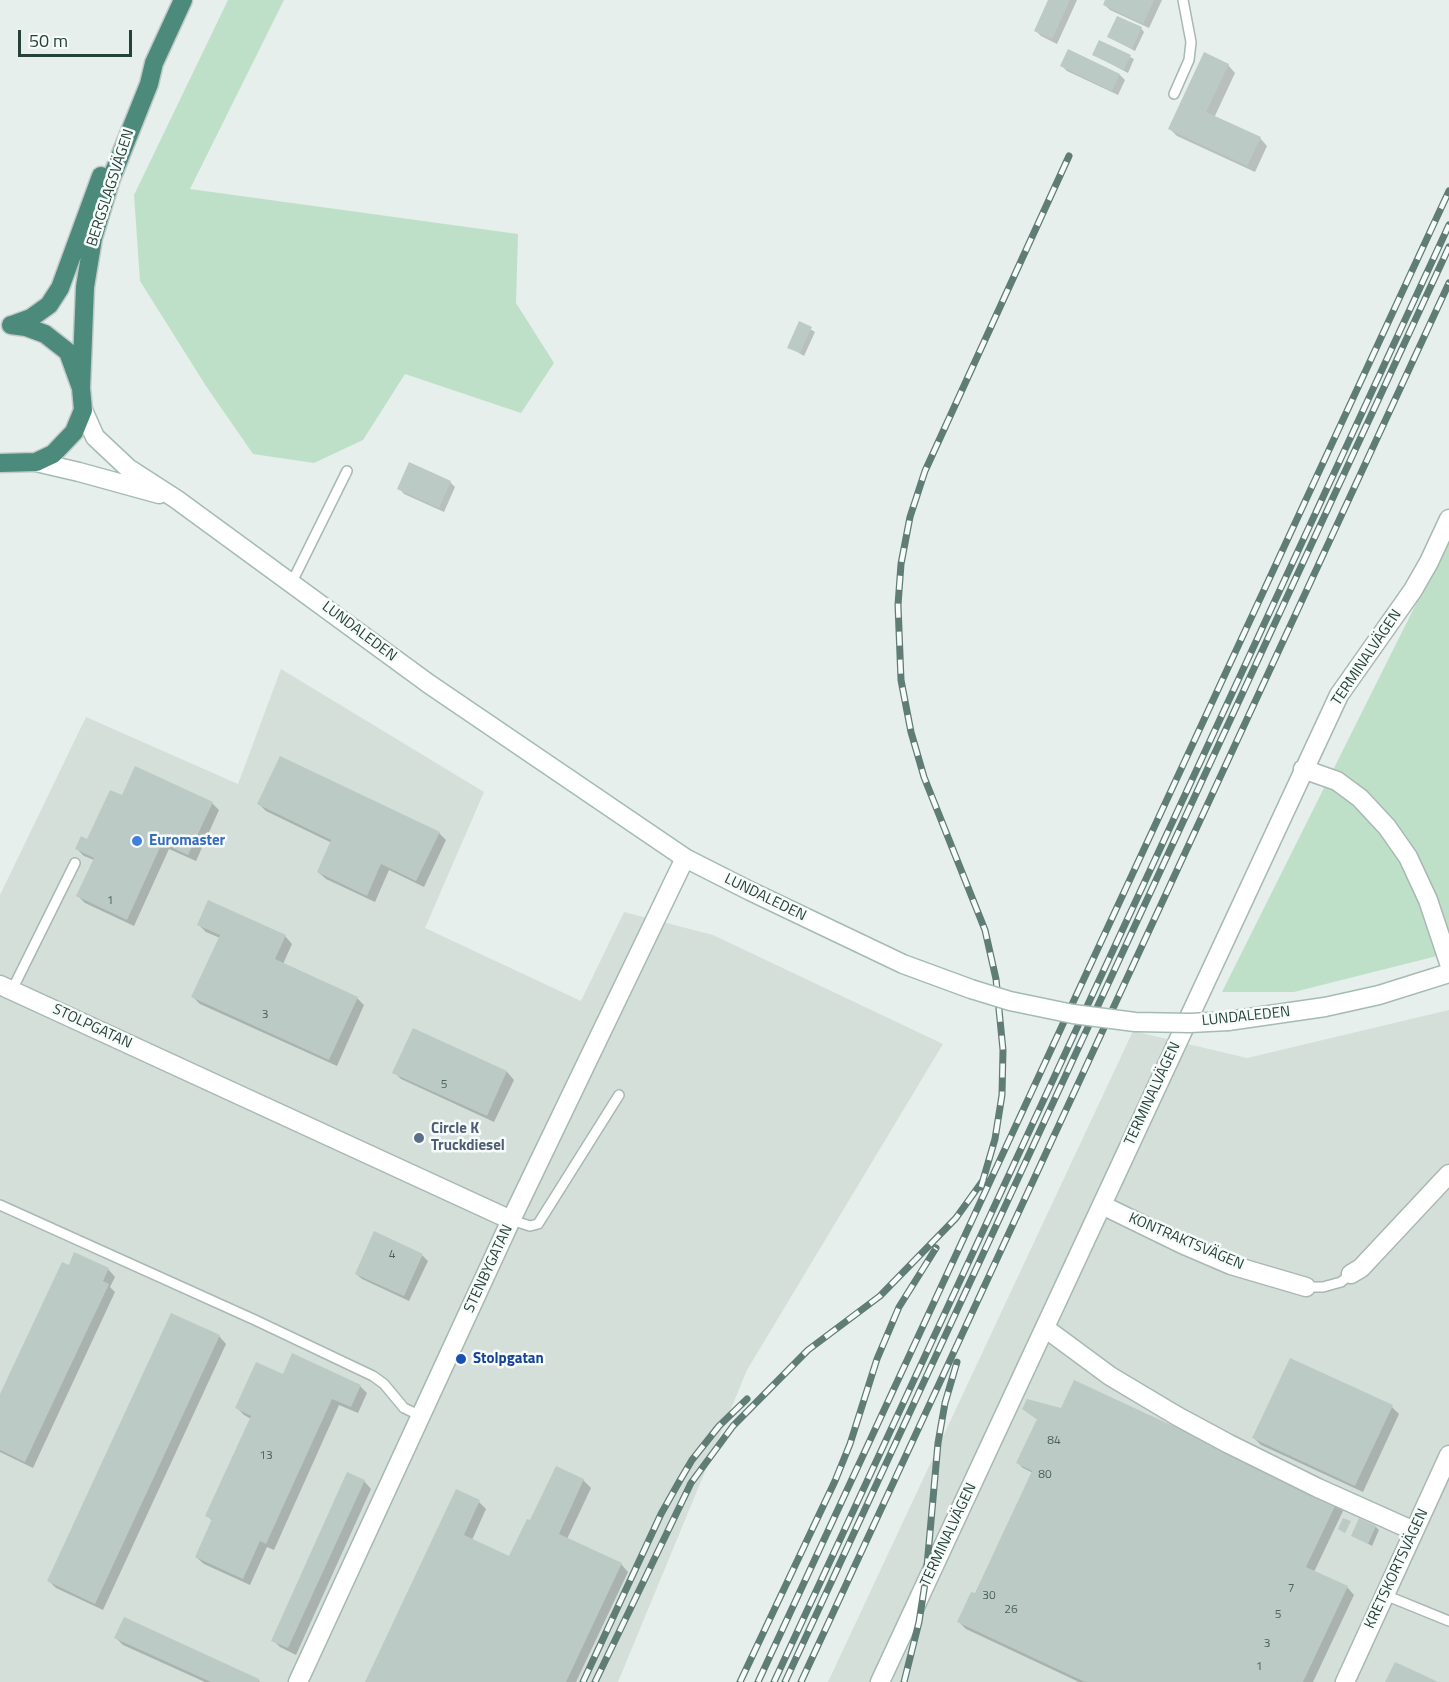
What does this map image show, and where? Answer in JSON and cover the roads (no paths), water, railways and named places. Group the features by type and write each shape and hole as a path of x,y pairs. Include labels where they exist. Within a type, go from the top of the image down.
{"highway":[{"name":"BERGSLAGSVÄGEN","path":"81,388 83,308 87,265 93,238 111,179 149,84 154,63 183,0"},
{"name":"BERGSLAGSVÄGEN","path":"6,326 31,318 49,305 60,288 112,148 147,71 154,63"},
{"path":"0,475 9,463 36,462 53,454 74,432 83,410 81,388 71,358 59,343 45,334 6,326"}],"street":[{"name":"LUNDALEDEN","path":"83,410 95,437 103,447 128,468 176,499 429,684 685,858 903,964 971,989 1073,1014 1135,1022 1190,1023 1228,1021 1325,1007 1379,995 1449,973"},
{"name":"LUNDALEDEN","path":"36,462 80,471 176,499"},
{"name":"TERMINALVÄGEN","path":"880,1682 1339,695 1413,590 1449,519"},
{"path":"1303,769 1337,781 1360,798 1387,827 1408,857 1428,900 1449,963"},
{"name":"STENBYGATAN","path":"298,1682 511,1220 685,858"},
{"name":"STOLPGATAN","path":"6,988 511,1220"},
{"path":"1352,1274 1361,1268 1449,1174"},
{"name":"KONTRAKTSVÄGEN","path":"1102,1205 1231,1265 1306,1287"},
{"path":"1045,1328 1110,1376 1177,1416 1298,1478 1414,1531"},
{"name":"KRETSKORTSVÄGEN","path":"1345,1682 1449,1455"}],"lane":[{"path":"1174,94 1189,60 1191,42 1183,0"},
{"path":"291,582 347,471"},
{"path":"6,988 75,863"},
{"path":"511,1220 530,1226 538,1224 619,1095"},
{"path":"0,1204 373,1376 384,1384 404,1408 421,1416"},
{"path":"1306,1287 1323,1287 1341,1282 1352,1274"},
{"path":"1385,1595 1449,1621"}],"railway":[{"path":"981,1187 995,1139 1002,1095 1003,1050 996,979 985,930 924,777 911,732 901,680 898,605 901,564 910,517 925,471 1069,156"},
{"path":"758,1682 1449,191"},
{"path":"774,1682 1449,225"},
{"path":"785,1682 1449,247"},
{"path":"801,1682 1449,283"},
{"path":"595,1682 691,1483 733,1426 808,1350 880,1296 956,1218 984,1179"},
{"path":"740,1682 835,1481 850,1444 877,1359 899,1307 936,1248"},
{"path":"904,1682 919,1622 926,1577 938,1443 945,1403 957,1362"},
{"path":"583,1682 661,1514 679,1482 692,1460 719,1426 747,1399"}],"place":[{"name":"Euromaster","path":"137,841"},
{"name":"Circle K Truckdiesel","path":"419,1138"},
{"name":"Stolpgatan","path":"461,1359"}]}
